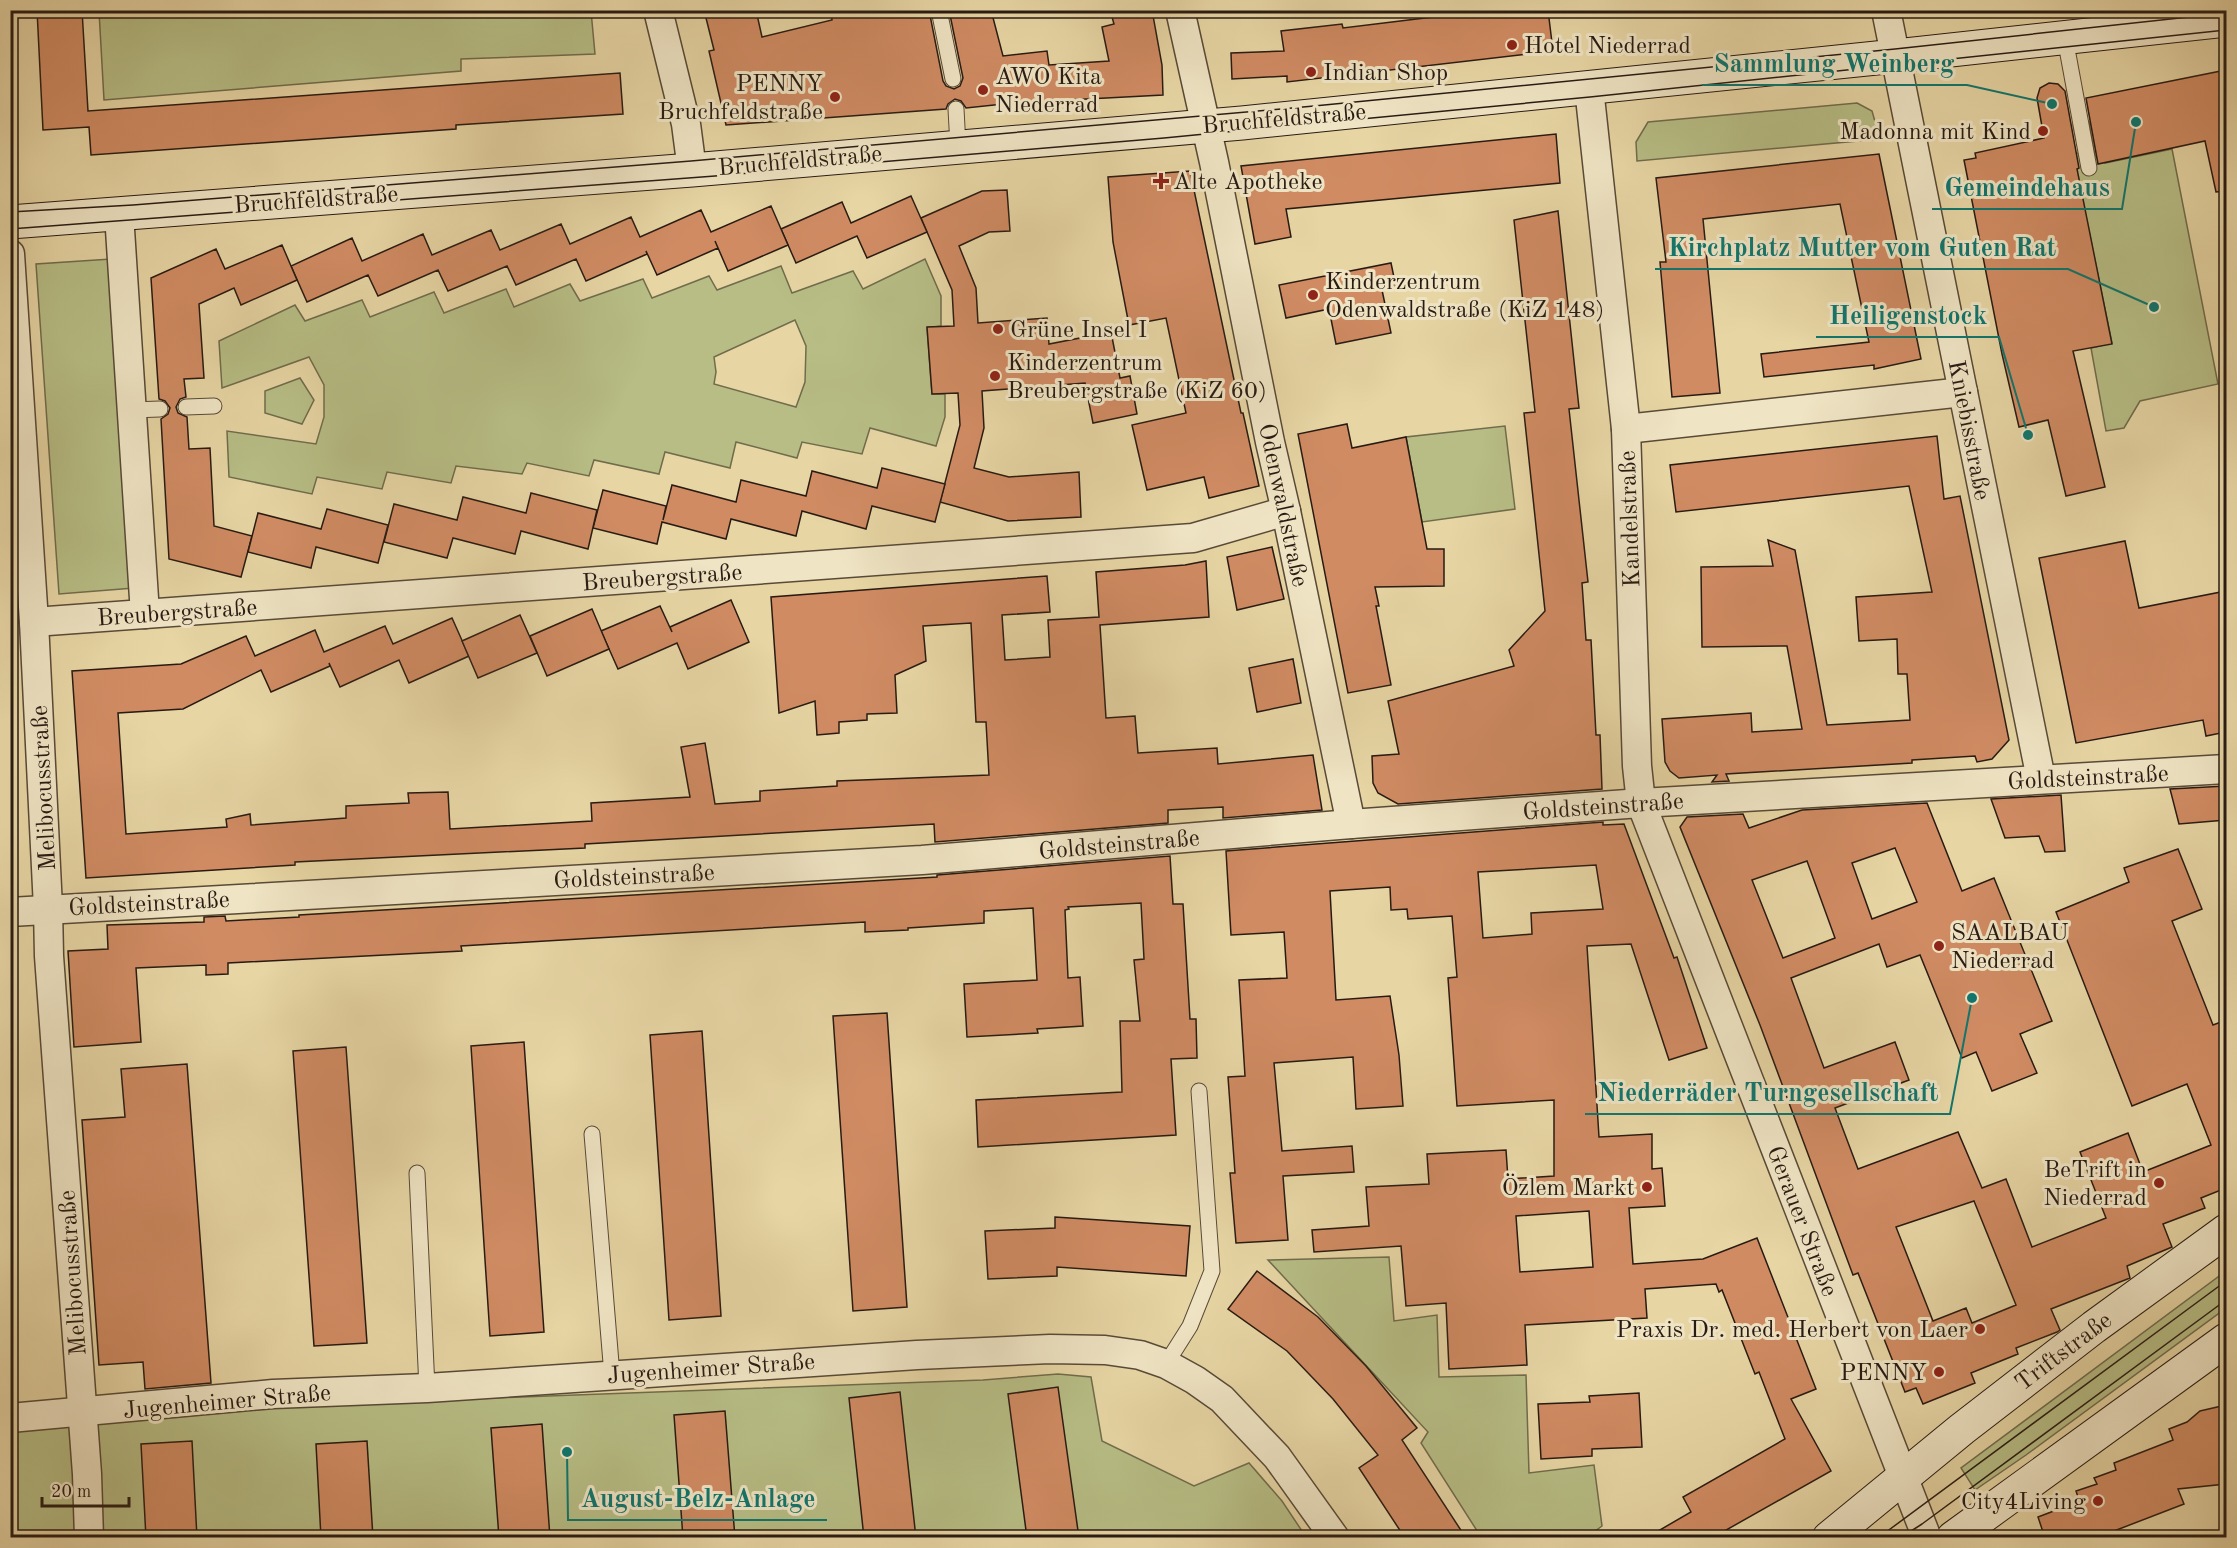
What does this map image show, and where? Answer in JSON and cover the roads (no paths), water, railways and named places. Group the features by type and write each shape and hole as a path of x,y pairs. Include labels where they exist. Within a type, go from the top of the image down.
{"street":[{"path":"658,10 686,124 692,170"},
{"name":"Odenwaldstraße","path":"1180,10 1214,162 1270,442 1351,824"},
{"name":"Kniebisstraße","path":"1886,10 2041,779"},
{"name":"Bruchfeldstraße","path":"10,222 692,170 1205,126 1589,88 2226,20"},
{"path":"1589,88 1626,429"},
{"path":"119,214 145,615"},
{"name":"Melibocusstraße","path":"10,254 34,622 49,956 87,1474 89,1538"},
{"name":"Kandelstraße","path":"1641,803 1637,766 1626,429 1963,392"},
{"name":"Breubergstraße","path":"34,622 1193,538 1286,511"},
{"name":"Goldsteinstraße","path":"10,912 48,908 922,860 1351,824 1641,803 2226,769"},
{"name":"Gerauer Straße","path":"1641,803 1927,1538"},
{"name":"Triftstraße","path":"1829,1538 1904,1476 2094,1328 2226,1231"},
{"path":"1953,1538 2226,1340"},
{"name":"Jugenheimer Straße","path":"10,1418 273,1394 427,1388 812,1361 1050,1349 1105,1350 1140,1355 1166,1364 1195,1380 1222,1399 1277,1457 1335,1538"}],"lane":[{"path":"939,10 953,79"},
{"path":"2065,38 2089,168"},
{"path":"956,109 958,146"},
{"path":"186,407 214,406"},
{"path":"132,410 160,409"},
{"path":"1166,1364 1190,1326 1212,1271 1199,1091"},
{"path":"592,1134 612,1375"},
{"path":"417,1173 427,1388"}],"tram line":[{"path":"10,212 133,205 691,161 1314,106 1895,49 2226,13"},
{"path":"10,229 715,176 1164,138 1590,97 2226,30"},
{"path":"1878,1538 2226,1281"},
{"path":"1900,1538 2226,1300"}],"place":[{"name":"Hotel Niederrad","path":"1512,45"},
{"name":"Indian Shop","path":"1311,72"},
{"name":"AWO Kita Niederrad","path":"983,90"},
{"name":"PENNY Bruchfeldstraße","path":"835,97"},
{"name":"Sammlung Weinberg","path":"2052,104"},
{"name":"Gemeindehaus","path":"2136,122"},
{"name":"Madonna mit Kind","path":"2043,131"},
{"name":"Alte Apotheke","path":"1161,181"},
{"name":"Kinderzentrum Odenwaldstraße (KiZ 148)","path":"1313,295"},
{"name":"Kirchplatz Mutter vom Guten Rat","path":"2154,307"},
{"name":"Grüne Insel I","path":"998,329"},
{"name":"Kinderzentrum Breubergstraße (KiZ 60)","path":"995,376"},
{"name":"Heiligenstock","path":"2028,435"},
{"name":"SAALBAU Niederrad","path":"1939,946"},
{"name":"Niederräder Turngesellschaft","path":"1972,998"},
{"name":"BeTrift in Niederrad","path":"2159,1183"},
{"name":"Özlem Markt","path":"1647,1187"},
{"name":"Praxis Dr. med. Herbert von Laer","path":"1980,1329"},
{"name":"PENNY","path":"1939,1372"},
{"name":"August-Belz-Anlage","path":"567,1452"},
{"name":"City4Living","path":"2098,1501"}]}
